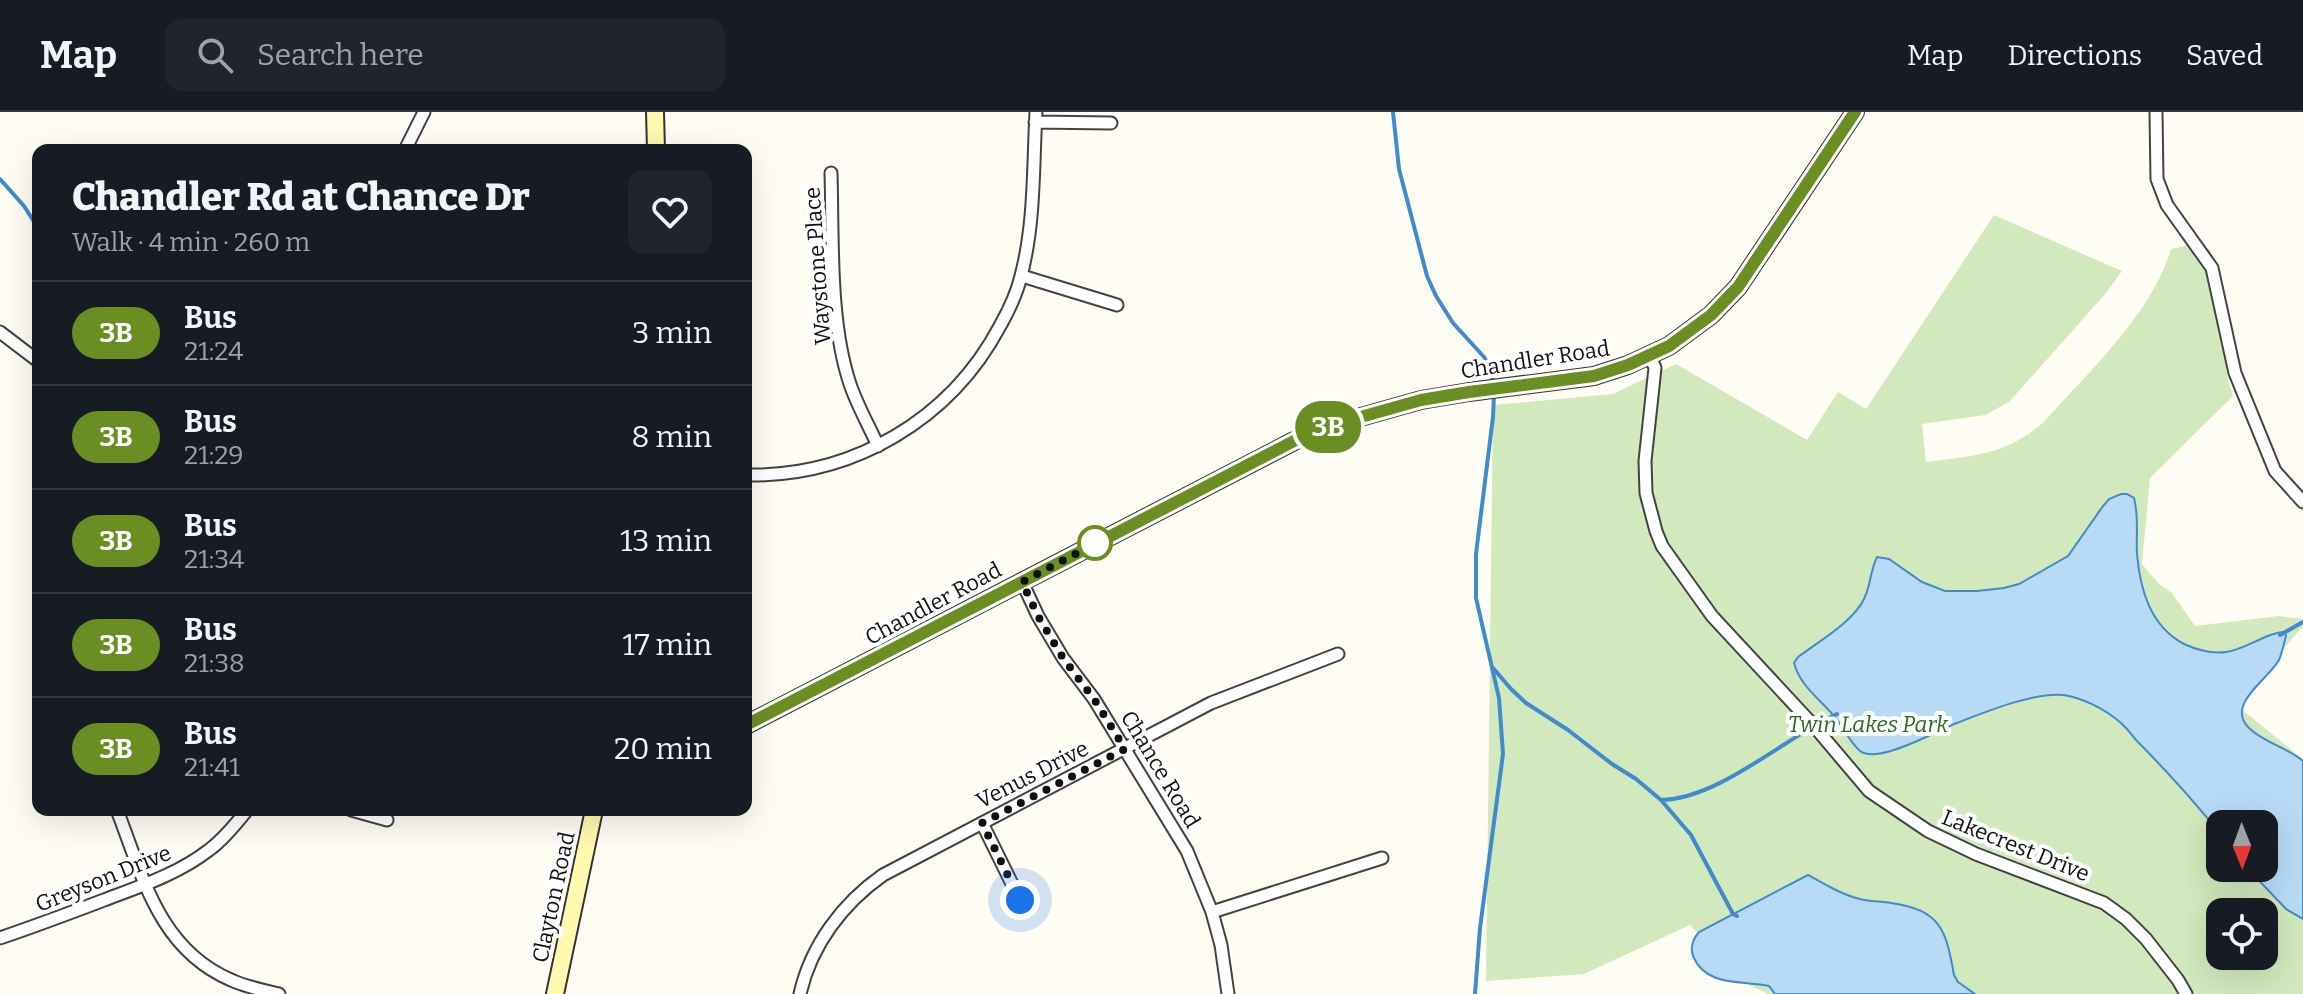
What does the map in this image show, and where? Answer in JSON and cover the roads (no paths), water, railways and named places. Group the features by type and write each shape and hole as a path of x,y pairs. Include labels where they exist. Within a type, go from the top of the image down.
{"street":[{"path":"408,144 424,112"},
{"path":"655,112 656,144"},
{"name":"Chandler Road","path":"752,722 1267,454 1343,422 1447,395 1594,376 1650,356 1695,328 1732,294 1762,254 1855,112"},
{"path":"2156,112 2157,179 2167,205 2212,268 2239,386 2275,471 2303,502"},
{"path":"752,475 810,470 842,462 878,446 942,403 992,341 1008,313 1022,276 1031,211 1036,117 1111,123"},
{"name":"Waystone Place","path":"831,173 840,344 855,397 878,446"},
{"path":"1022,276 1117,305"},
{"path":"0,332 32,356"},
{"name":"Lakecrest Drive","path":"1650,356 1655,368 1644,479 1651,512 1662,546 1712,616 1805,716 1869,791 1928,831 1976,854 2104,903 2146,939 2186,994"},
{"name":"Chance Road","path":"1022,582 1063,658 1094,699 1187,851 1212,912 1221,945 1228,994"},
{"name":"Venus Drive","path":"800,994 812,957 837,918 858,894 895,868 1231,694 1338,654"},
{"path":"119,816 156,910 167,928 210,969 232,981 279,994"},
{"name":"Greyson Drive","path":"0,938 146,885 186,866 211,849 242,816"},
{"path":"373,816 387,820"},
{"name":"Clayton Road","path":"555,994 593,816"},
{"path":"982,823 1020,900"},
{"path":"1212,912 1382,858"}],"water":[{"path":"2121,494 2134,498 2137,554 2144,593 2155,617 2172,636 2194,648 2220,652 2285,632 2279,660 2251,692 2242,710 2249,728 2303,761 2303,919 2286,909 2260,882 2278,882 2278,810 2206,810 2206,817 2127,729 2093,704 2057,695 2029,699 1982,713 1894,750 1869,754 1856,748 1797,671 1794,663 1798,657 1834,631 1859,607 1877,557 1889,559 1922,582 1945,591 2004,588 2019,584 2068,556 2109,499"},
{"path":"1808,875 1853,897 1908,906 1931,917 1944,934 1958,982 1975,994 1775,994 1769,986 1726,981 1699,966 1692,949 1699,932"}],"waterway":[{"path":"1393,112 1399,169 1427,276 1453,323 1484,357 1494,385"},
{"path":"0,179 32,219"},
{"path":"1475,994 1480,928 1503,754 1499,698 1476,598 1476,554 1494,394"},
{"path":"2280,635 2303,622"},
{"path":"1493,668 1526,703 1568,730 1661,800 1691,835 1733,914 1737,916"},
{"path":"1661,800 1706,790 1837,714"}],"park label":[{"name":"Twin Lakes Park","path":"1868,724"}]}
